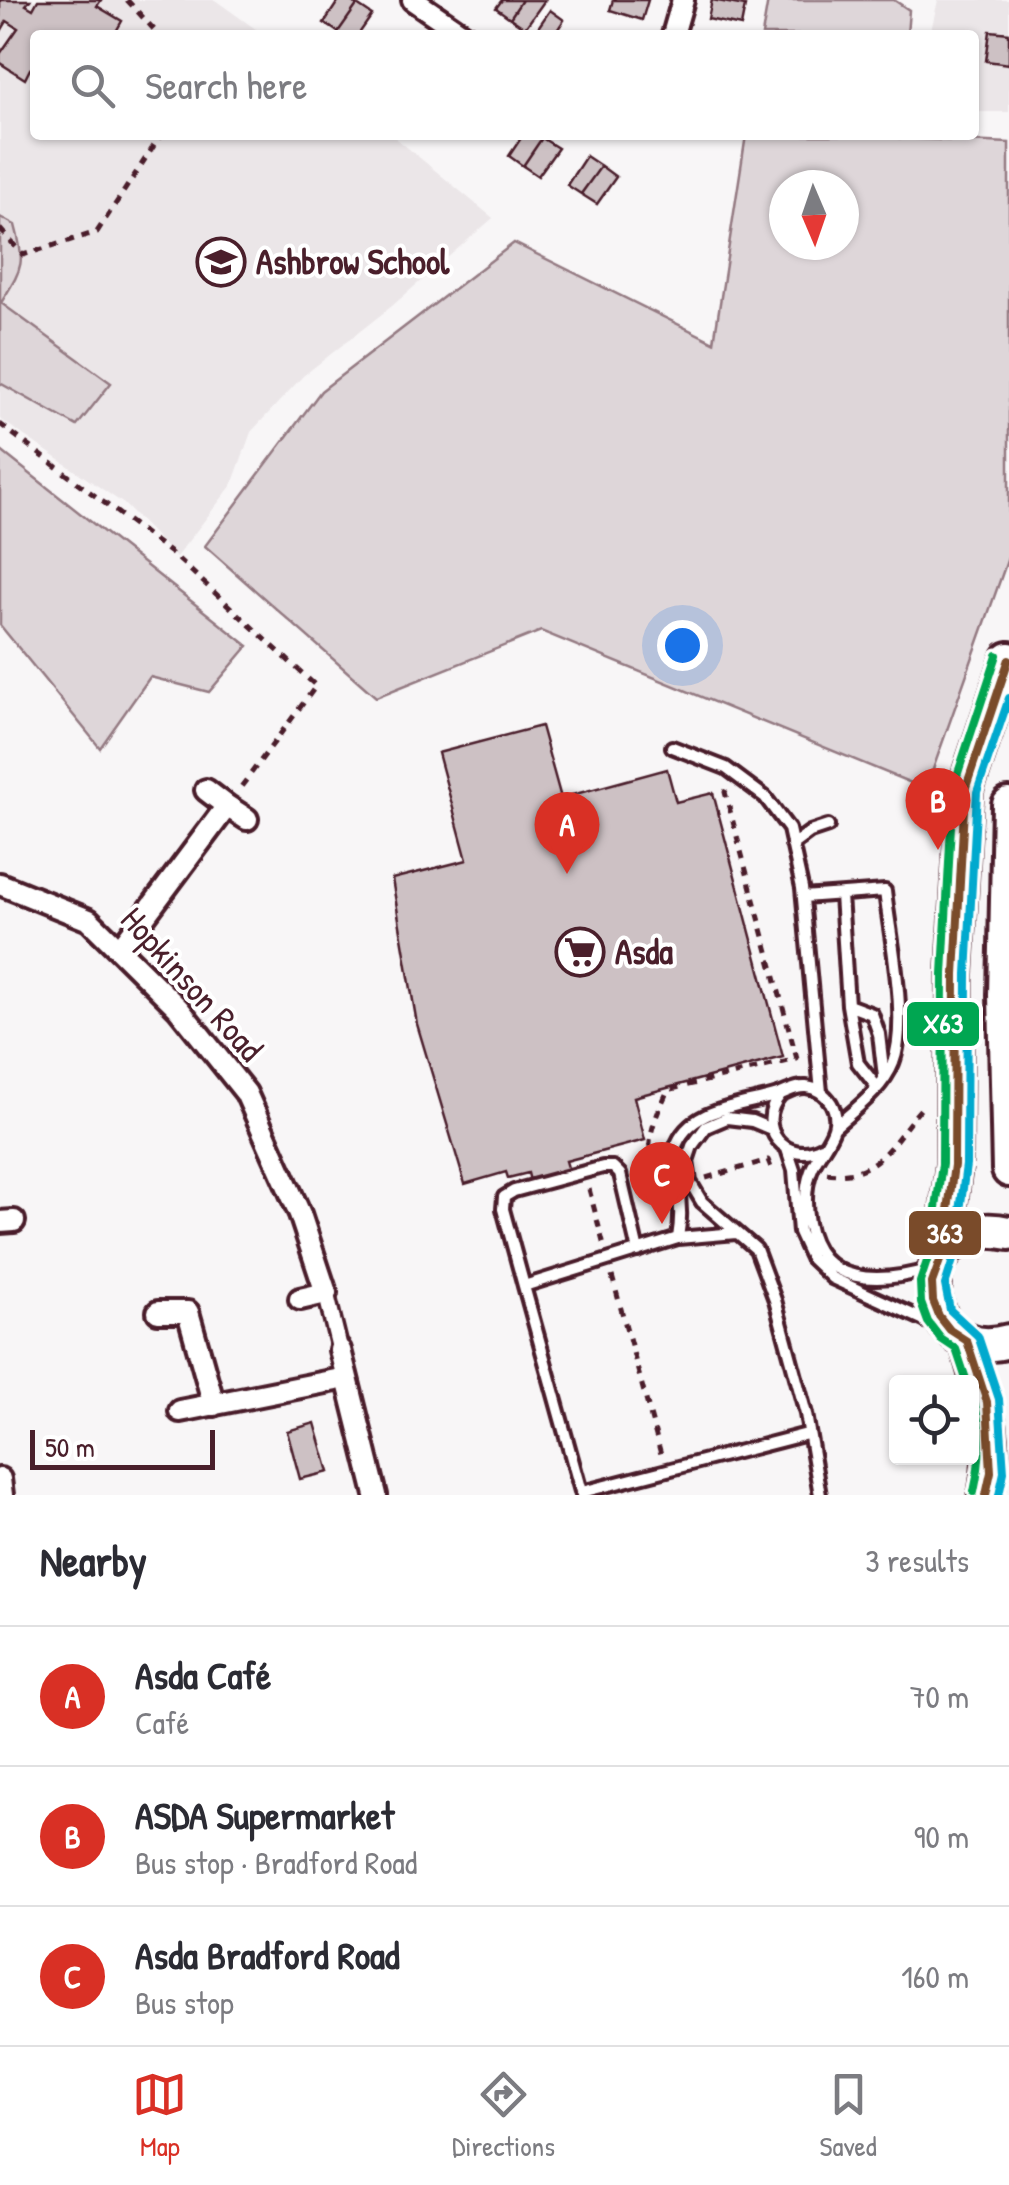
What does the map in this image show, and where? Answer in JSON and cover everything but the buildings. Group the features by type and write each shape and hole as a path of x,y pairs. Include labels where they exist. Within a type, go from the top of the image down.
{"main road":[{"path":"986,1495 991,1472 991,1434 986,1402 958,1335 940,1316 933,1301 954,1164 955,974 966,790 1009,660"},
{"path":"1009,805 1005,995 1009,1170"},
{"path":"939,1261 955,1242 971,1233 1009,1233"},
{"path":"958,1335 986,1345 1009,1341"}],"street":[{"path":"413,0 457,30"},
{"path":"674,30 682,0"},
{"path":"206,790 247,819"},
{"path":"120,949 227,806"},
{"name":"Hopkinson Road","path":"0,884 89,920 178,1008 246,1093 300,1214 326,1293 376,1495"},
{"path":"300,1300 326,1293"},
{"path":"158,1312 188,1312 214,1405"},
{"path":"180,1411 346,1378"},
{"path":"0,1479 2,1495"}],"lane":[{"path":"672,746 733,773 765,797 788,829 803,897 821,1092"},
{"path":"792,846 810,832 828,826"},
{"path":"803,897 885,892 901,1033 893,1065 835,1127 810,1171 806,1206 813,1244 830,1266 860,1278 908,1275 939,1261"},
{"path":"841,895 848,1005 858,1063 881,1082"},
{"path":"848,1005 872,1014 879,1034 881,1082"},
{"path":"678,1238 681,1219 678,1185 672,1169 675,1147 693,1122 801,1086 821,1092 834,1107 835,1127"},
{"path":"770,1130 771,1110 781,1094"},
{"path":"820,1495 806,1414 756,1248 702,1202 690,1182 687,1162 692,1146 706,1127 727,1118 770,1130 787,1149 794,1170 799,1232 811,1258 832,1278 958,1335"},
{"path":"787,1149 805,1153 822,1146"},
{"path":"638,1252 620,1174 613,1167 514,1190 504,1196 503,1208 582,1493 807,1434"},
{"path":"524,1286 678,1238 737,1233"}],"path":[{"path":"127,0 154,30"},
{"path":"0,230 23,255 97,232 158,140"},
{"path":"0,424 176,557 316,686 227,806"},
{"path":"678,1185 658,1191 648,1160 651,1125 668,1090 798,1059 725,792 733,773"},
{"path":"810,1171 849,1176 876,1162 955,1073"},
{"path":"690,1182 768,1160 772,1170 794,1170"},
{"path":"585,1172 666,1470"}],"shaded area":[{"name":"Ashbrow School","path":"0,0 215,0 257,30 30,30 30,140 398,140 493,218 392,306 303,376 251,432 232,485 176,557 124,504 0,419"},
{"path":"768,0 894,0 909,10 907,30 763,30"},
{"path":"938,0 1009,0 1009,112 979,112 979,30 931,30"},
{"path":"745,140 1009,143 1009,555 926,789 541,631 376,697 205,546 321,391 514,243 714,342"},
{"path":"0,217 15,225 21,258 18,273 1,303 111,383 77,426 0,383"},
{"path":"0,450 248,646 209,692 150,677 100,748 0,625"}],"transit line":[{"name":"X63","path":"965,1375 956,1349 941,1339 928,1322 921,1303 920,1282 930,1252 942,1164 943,974 953,788 997,655"},
{"name":"363","path":"986,1495 991,1472 987,1402 967,1341 950,1330 939,1316 932,1283 942,1255 954,1165 955,974 965,790 1009,659"},
{"path":"999,1495 1004,1472 999,1399 978,1336 950,1310 945,1285 954,1257 966,1165 967,974 977,792 1009,698"},
{"name":"X63","path":"974,1492 978,1465"}],"place":[{"name":"Ashbrow School","path":"221,262"},
{"name":"ASDA Supermarket","path":"938,850"},
{"name":"Asda Café","path":"567,874"},
{"name":"Asda","path":"580,952"},
{"name":"Asda Bradford Road","path":"662,1224"}]}
